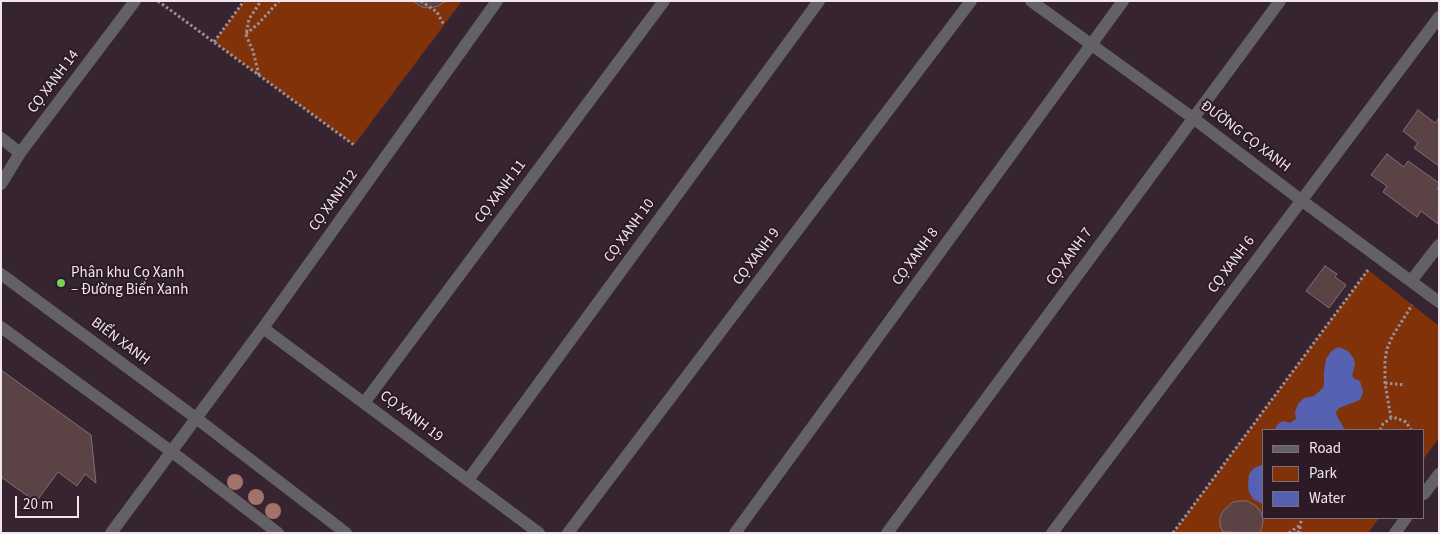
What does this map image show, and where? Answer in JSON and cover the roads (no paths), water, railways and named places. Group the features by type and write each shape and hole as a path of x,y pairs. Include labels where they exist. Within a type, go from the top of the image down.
{"street":[{"name":"CỌ XANH 14","path":"1,184 20,153 134,1"},
{"name":"CỌ XANH12","path":"196,418 263,328 497,1"},
{"name":"CỌ XANH 11","path":"364,402 664,1"},
{"name":"CỌ XANH 10","path":"468,480 819,1"},
{"name":"CỌ XANH 9","path":"568,533 971,1"},
{"name":"ĐƯỜNG CỌ XANH","path":"1031,1 1193,118 1439,302"},
{"name":"CỌ XANH 8","path":"735,533 1123,1"},
{"name":"CỌ XANH 7","path":"887,533 1280,1"},
{"name":"CỌ XANH 6","path":"1052,533 1439,16"},
{"path":"1,138 20,153"},
{"path":"1411,281 1439,245"},
{"name":"BIỂN XANH","path":"1,274 196,418 346,533"},
{"path":"1,327 172,452 278,533"},
{"name":"CỌ XANH 19","path":"263,328 538,533"},
{"path":"111,533 196,418"},
{"path":"1425,493 1439,474"},
{"path":"1395,533 1405,519"}],"water":[{"path":"1339,347 1348,351 1354,359 1355,364 1352,376 1360,381 1363,392 1360,400 1339,408 1336,412 1344,429 1275,429 1283,421 1290,423 1296,419 1295,412 1298,404 1304,398 1314,396 1324,386 1326,359 1334,349"},
{"path":"1262,465 1262,504 1253,499 1249,492 1249,474 1254,468"}],"place":[{"name":"Phân khu Cọ Xanh – Đường Biển Xanh","path":"61,283"}]}
